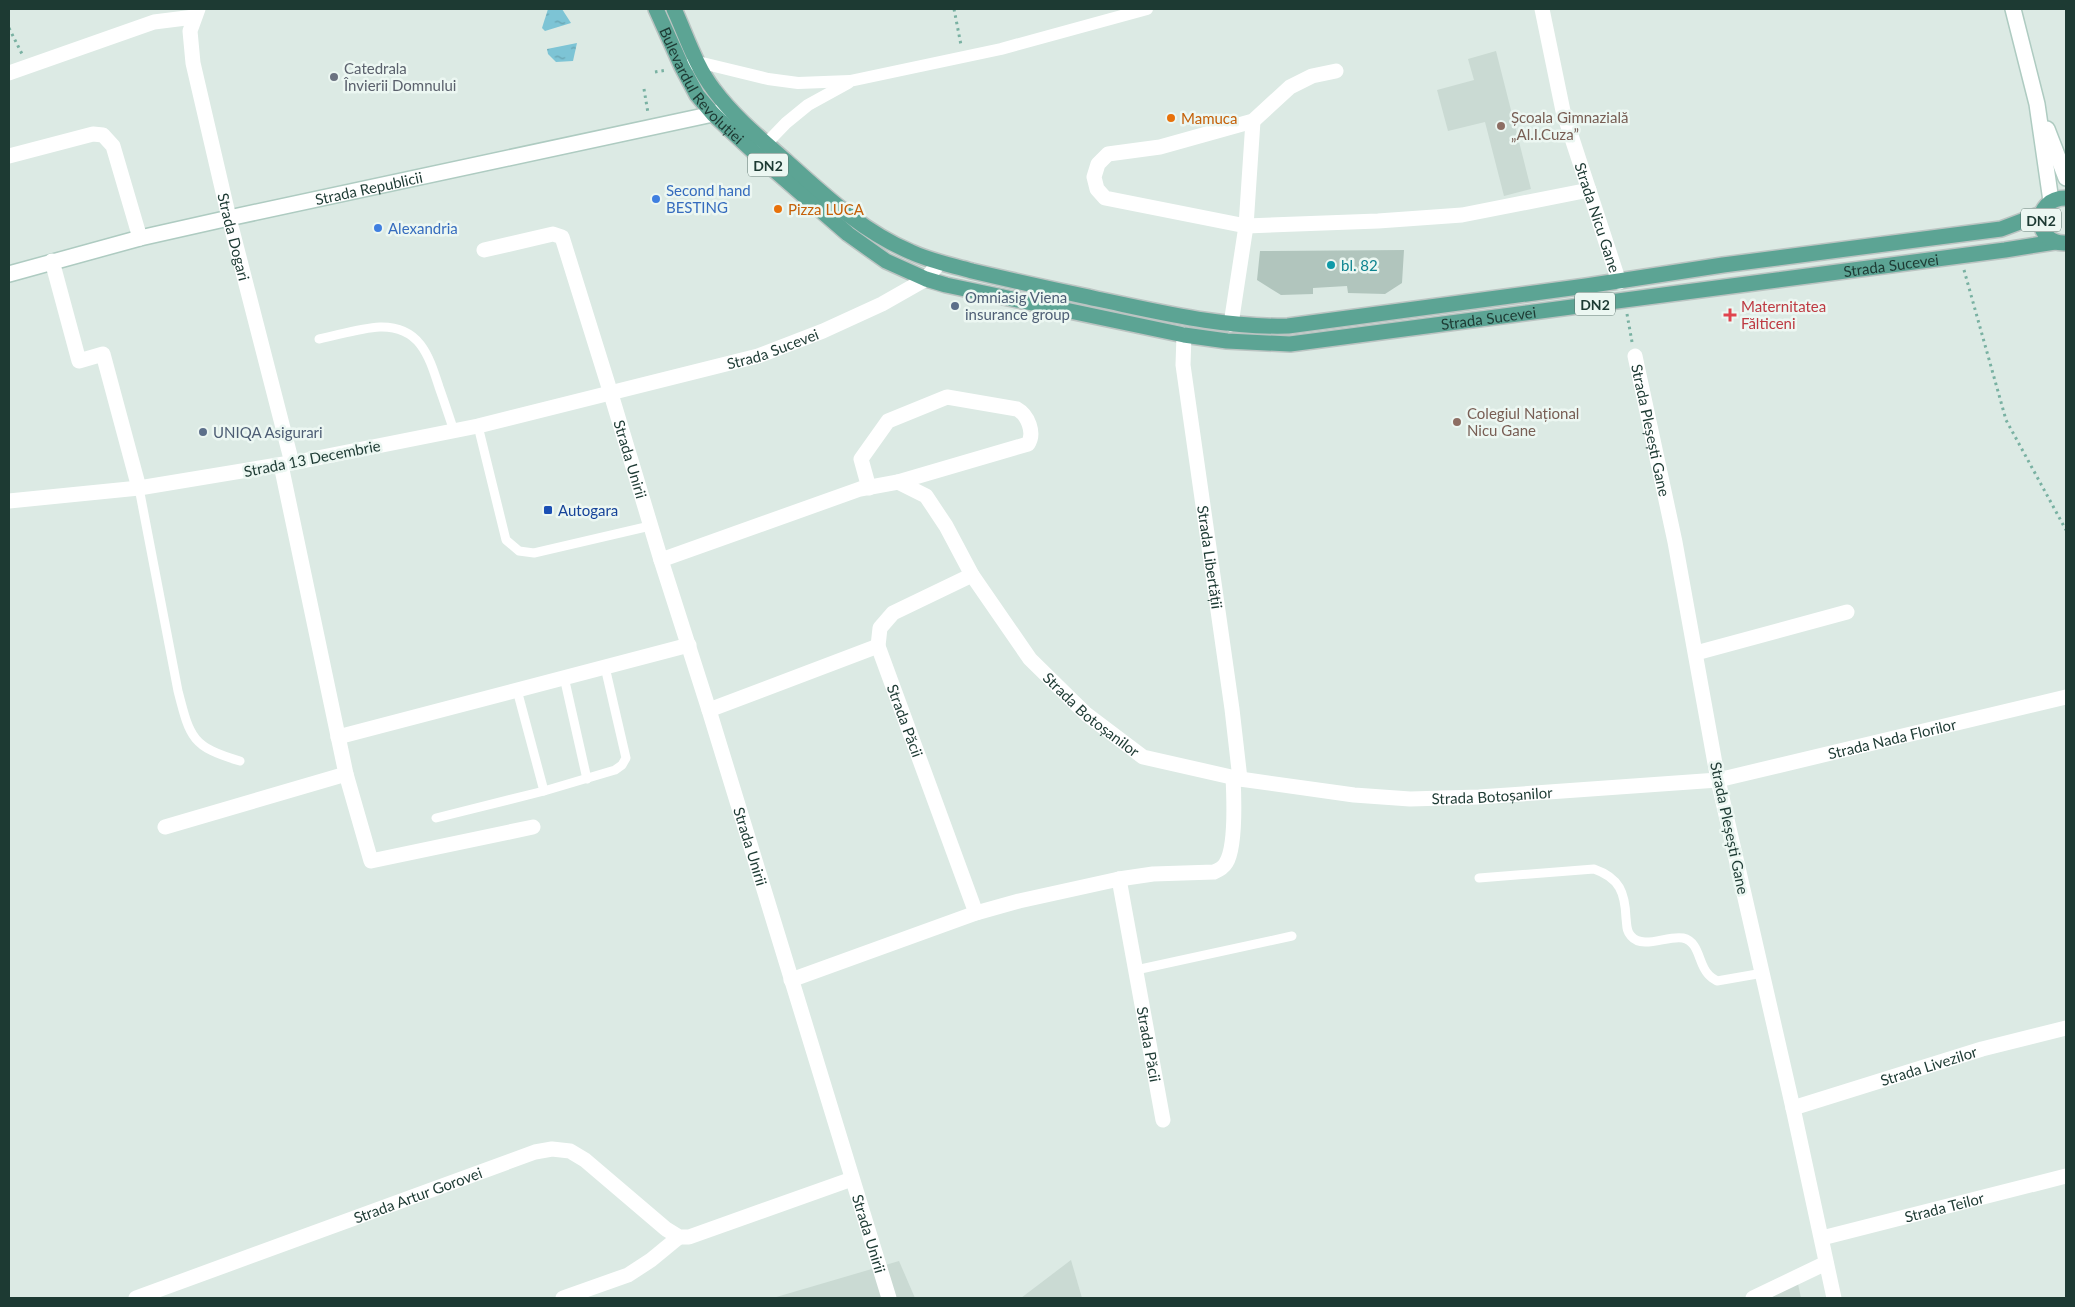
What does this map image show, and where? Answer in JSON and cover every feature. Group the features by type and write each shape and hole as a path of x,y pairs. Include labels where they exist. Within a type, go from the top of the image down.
{"main road":[{"name":"Bulevardul Revoluției","path":"656,9 697,95 713,114 861,225 896,246 939,262"},
{"name":"Bulevardul Revoluției","path":"674,9 698,62 713,89 761,149 848,234 886,261 926,279"},
{"name":"DN2","path":"2041,214 2051,201 2066,198"},
{"name":"Strada Sucevei","path":"939,262 1016,282 1183,316 1230,324 1288,326 1619,282 1723,265 2002,229 2041,214 2043,231 2048,237 2061,242"},
{"name":"Strada Sucevei","path":"926,279 1184,335 1227,341 1290,344 2061,242"},
{"path":"1723,265 1726,287"}],"street":[{"path":"682,67 698,62 775,80 798,83 850,81 963,58 1147,9"},
{"name":"Strada Nicu Gane","path":"1542,9 1563,111 1619,282"},
{"path":"2013,9 2037,104 2051,201"},
{"path":"9,73 154,22 196,13"},
{"name":"Strada Dogari","path":"196,13 190,31 193,63 286,464 346,774 371,861 533,827"},
{"path":"1336,71 1312,76 1290,87 1253,121 1160,147 1108,154 1098,164 1094,177 1097,189 1106,198 1246,226 1462,215 1589,190"},
{"path":"761,149 786,123 808,105 850,81"},
{"path":"2037,104 2066,178"},
{"name":"Strada Republicii","path":"9,274 140,238 713,114 728,107"},
{"path":"1230,324 1246,226 1253,121"},
{"path":"9,156 93,134 103,136 113,146 140,238"},
{"name":"Strada Unirii","path":"484,250 553,234 562,237 889,1298"},
{"path":"52,261 79,360 103,354 139,488"},
{"name":"Strada Sucevei","path":"611,394 758,356 853,318 926,279 939,262"},
{"name":"Strada Libertății","path":"1184,335 1183,365 1232,709 1237,778"},
{"name":"Strada Pleșești Gane","path":"1635,356 1675,542 1718,780 1763,973 1834,1298"},
{"name":"Strada 13 Decembrie","path":"9,501 139,488 286,464 478,426 611,394"},
{"path":"661,560 869,488 898,482 1028,444 1032,439 1032,433 1025,414 1017,409 947,397 888,422 860,459 869,488"},
{"name":"Strada Botoșanilor","path":"898,482 926,496 946,526 972,575 1030,658 1060,690 1112,735 1143,757 1237,778 1354,795 1410,799 1479,797 1718,780"},
{"path":"709,710 878,646 880,628 893,613 972,575"},
{"path":"1696,653 1847,612"},
{"path":"338,737 689,645"},
{"name":"Strada Păcii","path":"878,646 976,913"},
{"name":"Strada Nada Florilor","path":"1718,780 2066,697"},
{"path":"165,827 346,774"},
{"path":"791,980 976,913 1019,901 1119,879 1153,874 1214,872 1222,869 1228,861 1231,845 1237,778"},
{"name":"Strada Păcii","path":"1119,879 1163,1120"},
{"name":"Strada Livezilor","path":"1793,1108 1982,1049 2066,1028"},
{"name":"Strada Artur Gorovei","path":"136,1298 535,1152 552,1149 570,1151 586,1160 666,1230 679,1237"},
{"name":"Strada Teilor","path":"1822,1238 2066,1176"},
{"path":"563,1298 628,1275 651,1260 679,1237 689,1237 852,1179"},
{"path":"1753,1298 1826,1262"}],"lane":[{"path":"319,339 379,327 390,328 419,342 428,355 454,431"},
{"path":"478,426 506,540 519,551 534,553 650,526"},
{"path":"139,488 178,691 186,723 203,747 240,761"},
{"path":"436,818 587,779 616,770 622,765 626,758 605,667"},
{"path":"564,677 587,779"},
{"path":"517,690 544,791"},
{"path":"1479,878 1594,869 1605,873 1617,882 1625,898 1627,930 1632,937 1640,942 1682,938 1691,942 1698,952 1702,966 1708,975 1717,981 1763,973"},
{"path":"1136,970 1292,936"}],"path":[{"path":"954,9 963,58"},
{"path":"9,28 28,66"},
{"path":"644,89 650,127"},
{"path":"1962,265 2006,420 2066,530"},
{"path":"1624,301 1635,356"}],"shaded area":[{"name":"Școala Gimnazială „Al.I.Cuza”","path":"1496,51 1531,189 1504,196 1485,122 1448,131 1437,90 1474,80 1468,59"},
{"path":"1071,1260 1082,1298 1021,1298"},
{"path":"899,1261 915,1298 773,1298"},
{"path":"1797,1279 1801,1298 1757,1298"}],"water":[{"path":"548,9 562,9 571,23 545,31 542,28"},
{"path":"577,43 573,61 556,62 548,54 547,49"}],"building":[{"name":"bl. 82","path":"1404,250 1402,283 1385,294 1348,293 1347,286 1313,288 1313,294 1281,295 1257,280 1260,251"}],"place":[{"name":"Catedrala Învierii Domnului","path":"334,77"},
{"name":"Mamuca","path":"1171,118"},
{"name":"Școala Gimnazială „Al.I.Cuza”","path":"1501,126"},
{"name":"Second hand BESTING","path":"656,199"},
{"name":"Pizza LUCA","path":"778,209"},
{"name":"Alexandria","path":"378,228"},
{"name":"bl. 82","path":"1331,265"},
{"name":"Omniasig Viena insurance group","path":"955,306"},
{"name":"Maternitatea Fălticeni","path":"1730,315"},
{"name":"Colegiul Național Nicu Gane","path":"1457,422"},
{"name":"UNIQA Asigurari","path":"203,432"},
{"name":"Autogara","path":"548,510"}]}
